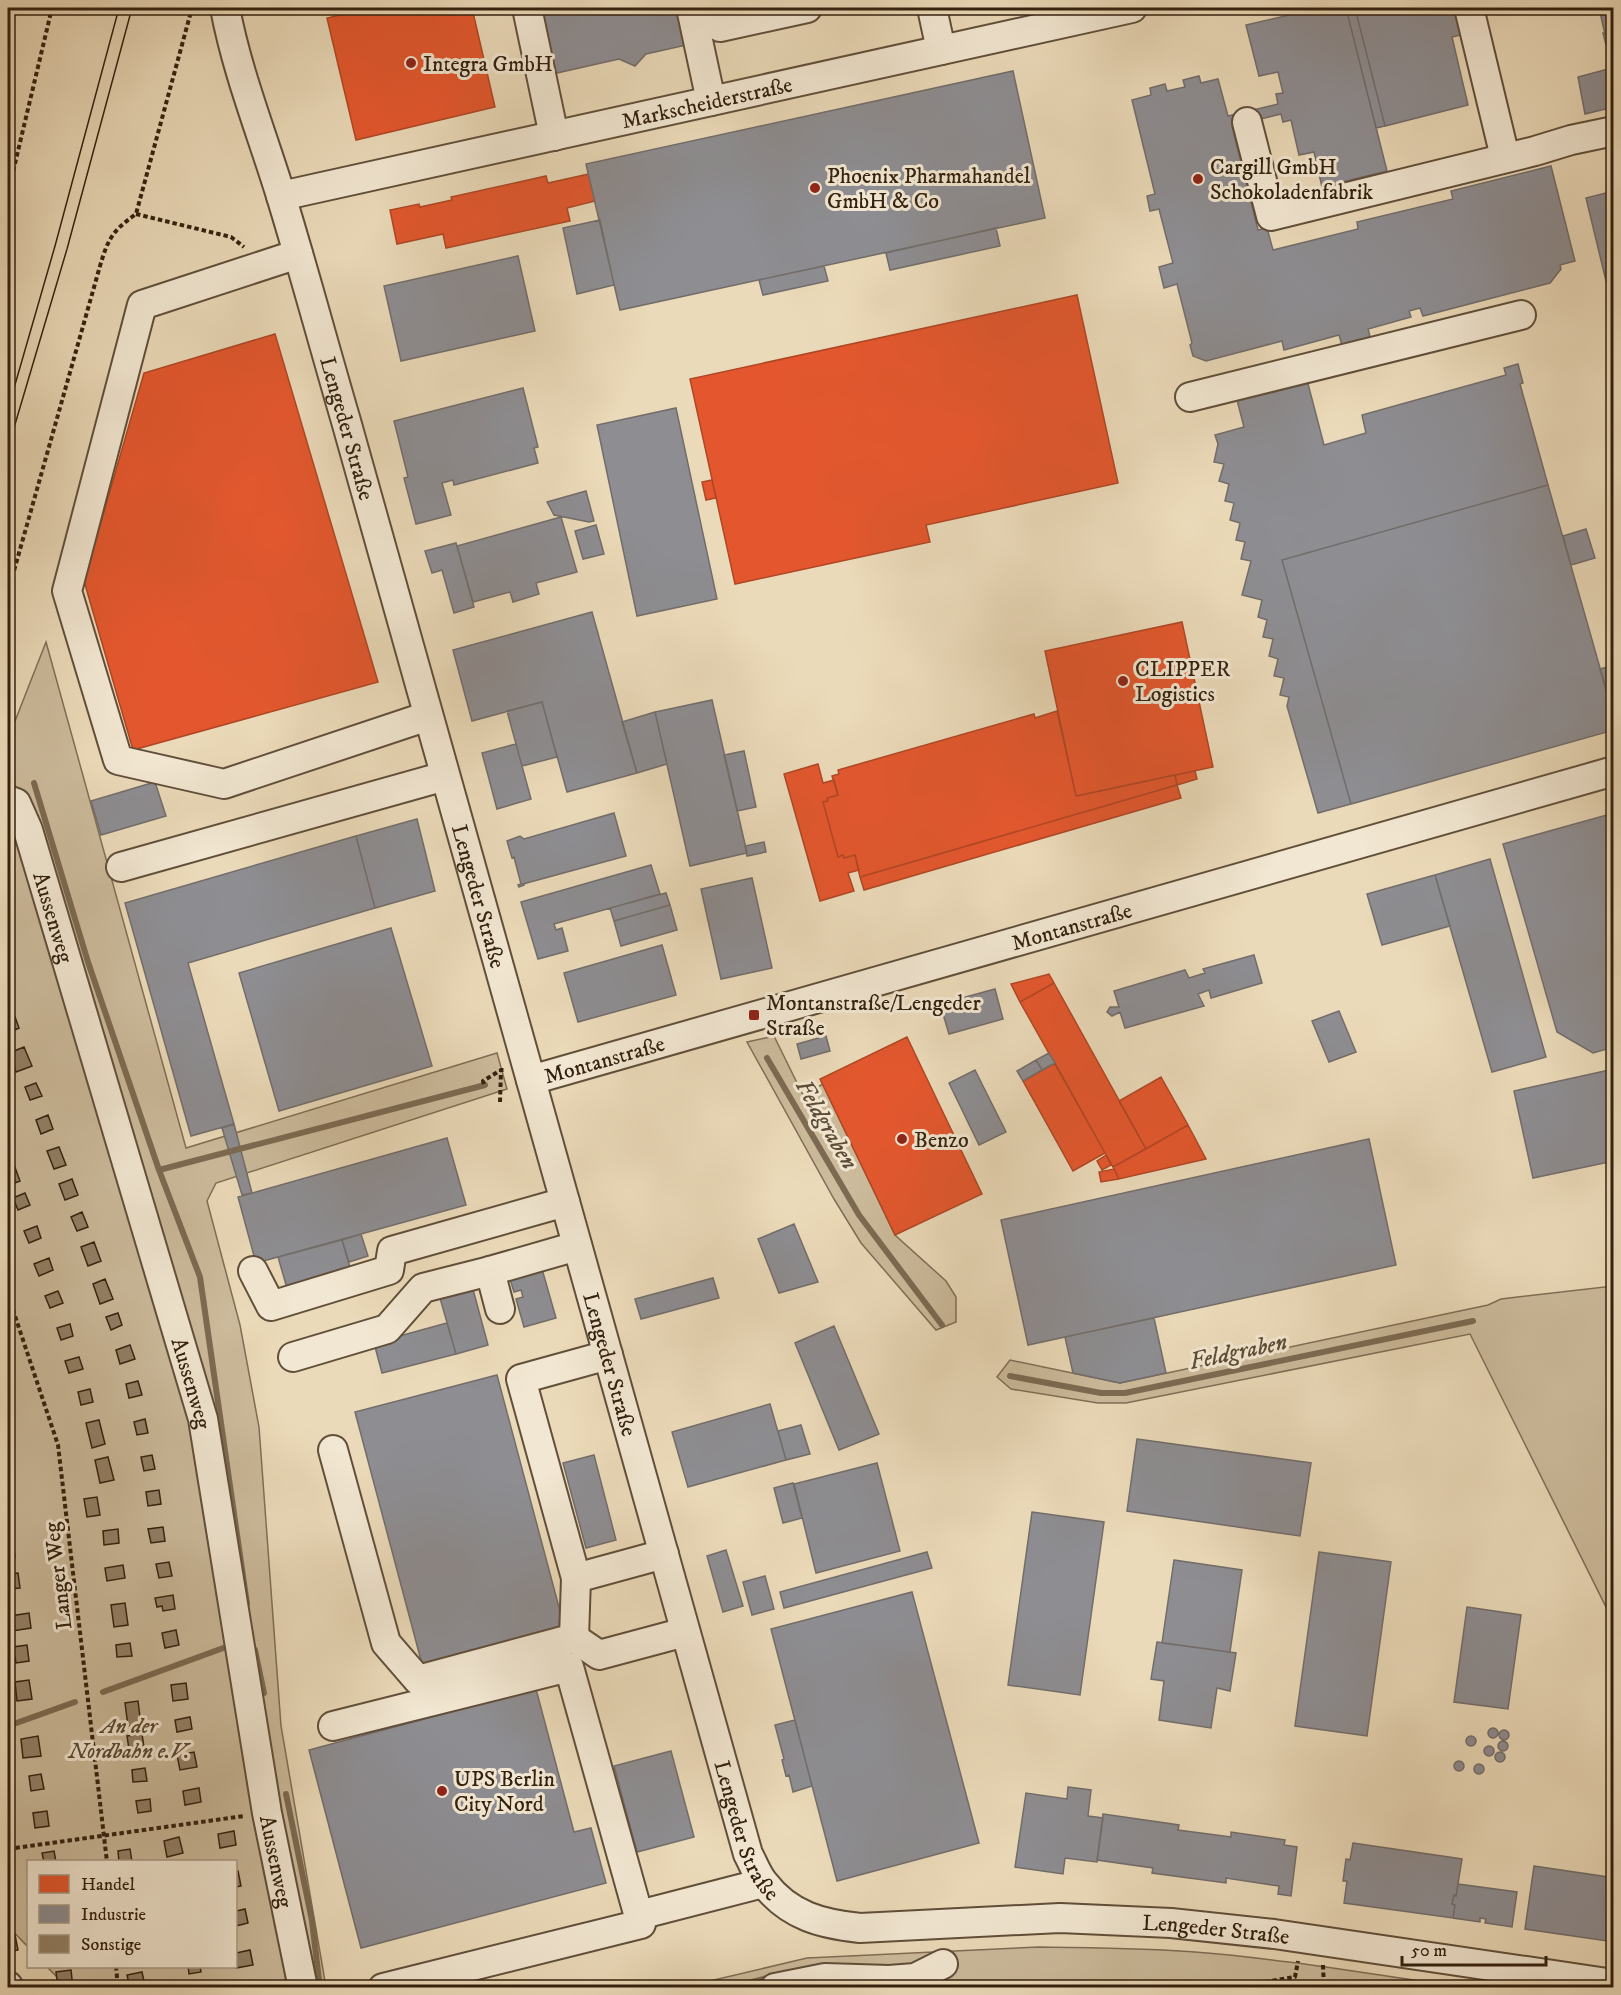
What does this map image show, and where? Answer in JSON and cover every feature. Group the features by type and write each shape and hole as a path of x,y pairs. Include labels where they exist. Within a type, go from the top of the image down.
{"street":[{"name":"Lengeder Straße","path":"225,8 248,95 298,254 445,776 513,1073 565,1202 748,1854 763,1883 784,1904 806,1917 830,1925 860,1928 1060,1918 1171,1923 1274,1934 1614,1984"},
{"path":"527,8 554,136"},
{"path":"691,8 711,101"},
{"path":"716,8 720,27 807,8"},
{"path":"932,8 941,50"},
{"name":"Markscheiderstraße","path":"281,196 941,50 1047,17 1132,8"},
{"path":"1469,8 1505,157"},
{"path":"1247,122 1271,216 1614,131"},
{"path":"298,254 142,305 67,591 118,760 224,784 428,716"},
{"path":"1190,397 1521,315"},
{"name":"Montanstraße","path":"513,1073 1614,771"},
{"path":"121,867 445,776"},
{"name":"Aussenweg","path":"8,800 16,803 28,830 203,1419 267,1813 303,1988"},
{"path":"253,1271 271,1305 389,1270 393,1251 565,1202"},
{"path":"293,1357 387,1329 423,1288 577,1246"},
{"path":"490,1271 500,1309"},
{"path":"574,1638 576,1578 520,1379 608,1355"},
{"path":"333,1450 386,1643 418,1680 574,1638 599,1655 685,1632"},
{"path":"576,1578 664,1554"},
{"path":"333,1726 569,1666 642,1924 383,1988"},
{"path":"639,1915 763,1883"},
{"path":"775,1988 825,1978 889,1980 944,1976 935,1925"}],"path":[{"path":"8,193 52,8"},
{"path":"8,592 108,241 136,214 192,8"},
{"path":"136,214 231,237 245,248"},
{"path":"484,1084 483,1081 513,1073"},
{"path":"500,1102 513,1073"},
{"name":"Langer Weg","path":"8,1295 58,1445 107,1860"},
{"path":"8,1849 252,1814"},
{"path":"1228,1988 1295,1977 1298,1960"},
{"path":"1323,1964 1324,1988"},
{"path":"116,1968 118,1988"}],"green space":[{"name":"An der Nordbahn e.V.","path":"46,642 186,1148 497,1053 507,1089 216,1183 207,1201 240,1325 259,1427 281,1726 326,1987 67,1987 48,1968 237,1968 237,1860 27,1860 27,1946 8,1926 8,739"},
{"path":"774,1036 803,1095 823,1084 895,1235 946,1281 956,1297 956,1322 936,1330 861,1243 747,1042"},
{"path":"1613,1286 1613,1619 1470,1334 1126,1403 1098,1403 1011,1389 997,1377 1010,1360 1120,1383 1488,1305 1501,1299"},
{"path":"1039,1947 1156,1950 1229,1955 1463,1987 680,1988 807,1958"}],"building: Handel":[{"name":"Integra GmbH","path":"371,8 472,8 495,107 356,140 327,18"},
{"path":"589,174 595,201 567,208 570,221 446,248 443,234 397,244 390,210 419,204 420,207 452,200 451,197 546,176 548,183"},
{"path":"1077,295 1118,483 926,525 930,542 735,584 690,379"},
{"path":"275,334 378,682 133,750 84,581 144,373"},
{"path":"712,480 716,498 706,500 702,482"},
{"name":"CLIPPER Logistics","path":"1182,622 1213,767 1076,796 1045,651"},
{"path":"1057,711 1076,796 1175,775 1177,785 860,877 855,855 838,857 823,802 828,801 827,798 838,795 832,776 839,774 838,770 1034,714 1035,718"},
{"path":"818,764 823,783 834,780 838,795 827,798 828,801 823,802 838,857 855,855 859,870 848,873 854,891 820,901 784,774"},
{"path":"1195,771 1197,779 1177,785 1175,775"},
{"path":"1177,785 1181,798 864,890 860,877"},
{"path":"1049,974 1054,983 1020,1002 1011,984"},
{"path":"1054,983 1146,1149 1113,1167 1020,1002"},
{"name":"Benzo","path":"907,1037 982,1194 895,1235 820,1079"},
{"path":"1055,1063 1105,1153 1073,1171 1023,1081"},
{"path":"1161,1077 1188,1125 1146,1149 1119,1101"},
{"path":"1188,1125 1206,1159 1119,1179 1113,1167"},
{"path":"1106,1155 1111,1165 1102,1170 1097,1161"},
{"path":"1114,1169 1119,1179 1101,1182 1099,1172"}],"building: Industrie":[{"path":"533,8 683,8 691,44 646,54 635,66 619,59 548,75"},
{"name":"Cargill GmbH Schokoladenfabrik","path":"1319,8 1346,8 1387,171 1322,187 1314,152 1299,155 1291,120 1283,122 1281,114 1232,126 1258,230 1267,228 1273,250 1358,229 1357,222 1453,199 1451,191 1551,166 1575,261 1560,265 1561,269 1550,283 1423,316 1420,308 1409,311 1411,317 1368,329 1372,344 1344,352 1339,335 1284,350 1282,341 1206,361 1193,356 1190,345 1192,343 1177,284 1164,288 1159,267 1173,263 1159,209 1150,211 1147,196 1155,194 1132,100 1151,95 1150,88 1165,84 1167,91 1185,87 1183,80 1199,76 1201,83 1218,79 1228,116 1278,104 1276,94 1283,93 1278,72 1259,76 1246,25"},
{"path":"1346,8 1355,8 1385,126 1376,128"},
{"name":"Cargill GmbH Schokoladenfabrik","path":"1355,8 1459,8 1465,34 1452,37 1468,105 1385,126"},
{"path":"1599,8 1614,8 1614,32 1605,34"},
{"path":"1614,32 1614,107 1585,114 1578,77 1612,68 1603,33"},
{"name":"Phoenix Pharmahandel GmbH & Co","path":"1013,71 1045,218 620,310 586,164"},
{"path":"1614,191 1614,279 1606,281 1586,198"},
{"path":"600,220 614,285 577,294 563,228"},
{"path":"996,228 1000,246 890,270 886,253"},
{"path":"518,256 535,331 401,361 384,286"},
{"path":"824,266 828,281 763,295 759,280"},
{"path":"1518,364 1523,383 1520,384 1548,485 1282,560 1351,804 1318,813 1287,706 1289,697 1280,695 1284,678 1274,676 1278,659 1269,656 1273,639 1263,637 1267,620 1258,617 1262,600 1242,595 1251,561 1241,559 1245,542 1236,540 1240,523 1230,520 1234,503 1225,501 1229,484 1219,481 1224,464 1214,462 1218,444 1215,435 1244,427 1237,400 1307,380 1324,445 1366,433 1362,415 1506,375 1504,368"},
{"path":"523,388 538,447 534,448 538,463 454,485 453,480 442,483 451,515 416,524 404,478 408,477 394,421"},
{"path":"676,408 717,599 637,616 597,425"},
{"path":"1548,485 1614,717 1614,730 1351,804 1282,560"},
{"path":"586,491 594,521 554,515 547,502"},
{"path":"561,517 577,572 536,583 539,594 513,602 510,592 473,602 457,546"},
{"path":"596,525 604,554 583,559 575,531"},
{"path":"1586,529 1595,558 1571,565 1563,536"},
{"path":"456,543 474,607 454,613 442,570 432,573 425,551"},
{"path":"592,612 637,773 567,792 542,702 472,721 453,650"},
{"path":"1614,665 1614,714 1613,715 1600,669"},
{"path":"712,700 747,853 690,866 655,712"},
{"path":"542,702 557,757 522,766 507,711"},
{"path":"655,712 667,764 637,773 622,722"},
{"path":"516,744 531,799 497,809 482,753"},
{"path":"744,751 756,807 737,811 724,755"},
{"path":"155,782 166,816 101,835 91,801"},
{"path":"614,813 626,856 519,887 518,885 521,884 514,857 512,858 507,841 520,836 524,839"},
{"path":"1614,813 1614,1047 1593,1053 1557,1032 1503,844"},
{"path":"417,819 435,891 375,908 356,836"},
{"path":"356,836 375,908 188,963 234,1124 191,1136 125,903"},
{"path":"764,842 766,852 747,856 745,846"},
{"path":"1490,859 1546,1057 1492,1072 1435,875"},
{"path":"651,865 660,894 554,924 556,930 562,928 568,951 538,959 521,902"},
{"path":"1435,875 1450,926 1382,945 1367,894"},
{"path":"752,878 772,968 721,979 701,889"},
{"path":"666,893 670,905 614,921 610,908"},
{"path":"670,905 677,930 621,946 614,921"},
{"path":"391,928 432,1066 279,1111 239,973"},
{"path":"662,945 676,995 578,1022 564,973"},
{"path":"1254,955 1262,983 1211,998 1209,990 1198,994 1204,1006 1125,1028 1120,1012 1112,1016 1107,1012 1110,1007 1119,1007 1114,991 1185,970 1189,978 1205,973 1203,969"},
{"path":"995,989 1003,1019 949,1034 940,1004"},
{"path":"1339,1011 1356,1052 1329,1062 1312,1021"},
{"path":"826,1036 830,1051 801,1059 797,1044"},
{"path":"1049,1053 1055,1063 1042,1070 1036,1060"},
{"path":"1036,1060 1042,1070 1023,1081 1017,1071"},
{"path":"1614,1069 1614,1161 1533,1178 1514,1091"},
{"path":"975,1070 1006,1132 979,1145 949,1083"},
{"path":"234,1124 252,1193 242,1195 222,1128"},
{"path":"447,1138 466,1205 256,1263 238,1197"},
{"path":"1369,1139 1396,1265 1028,1345 1001,1220"},
{"path":"794,1224 818,1282 779,1293 758,1239"},
{"path":"361,1234 368,1256 349,1262 342,1240"},
{"path":"342,1240 351,1271 287,1288 278,1257"},
{"path":"542,1269 556,1318 524,1327 516,1299 523,1297 521,1290 514,1292 510,1279"},
{"path":"713,1278 719,1298 641,1319 635,1299"},
{"path":"471,1282 488,1345 456,1354 438,1291"},
{"path":"1154,1318 1166,1373 1120,1383 1073,1373 1065,1337"},
{"path":"447,1323 456,1354 382,1373 374,1343"},
{"path":"834,1326 879,1434 839,1450 795,1343"},
{"path":"497,1375 564,1626 422,1664 355,1412"},
{"path":"770,1404 786,1460 688,1487 672,1432"},
{"path":"801,1425 810,1454 786,1460 778,1431"},
{"path":"1137,1439 1311,1463 1300,1536 1127,1511"},
{"path":"594,1455 616,1540 586,1548 563,1463"},
{"path":"877,1463 900,1551 816,1573 794,1484"},
{"path":"793,1483 802,1518 783,1523 774,1488"},
{"path":"1032,1512 1104,1522 1080,1695 1008,1685"},
{"path":"726,1550 743,1606 723,1612 707,1556"},
{"path":"927,1552 932,1568 784,1608 780,1592"},
{"path":"1319,1552 1391,1562 1367,1736 1295,1726"},
{"path":"1174,1560 1242,1570 1230,1652 1162,1643"},
{"path":"765,1576 774,1609 752,1615 743,1582"},
{"path":"912,1592 979,1843 837,1881 771,1629"},
{"path":"1467,1607 1521,1615 1508,1709 1454,1702"},
{"path":"1157,1642 1236,1653 1230,1691 1217,1688 1211,1728 1159,1720 1164,1681 1151,1679"},
{"name":"UPS Berlin City Nord","path":"536,1689 574,1832 591,1828 606,1883 361,1948 309,1750"},
{"path":"795,1720 812,1786 793,1792 789,1775 786,1776 775,1725"},
{"path":"1493,1728 1498,1733 1493,1738 1488,1733"},
{"path":"1504,1730 1509,1735 1504,1740 1499,1735"},
{"path":"1471,1736 1476,1741 1471,1746 1466,1741"},
{"path":"1503,1741 1508,1746 1503,1751 1498,1746"},
{"path":"1489,1746 1494,1751 1489,1756 1484,1751"},
{"path":"671,1751 694,1837 637,1852 614,1766"},
{"path":"1500,1752 1505,1757 1500,1762 1495,1757"},
{"path":"1459,1761 1464,1766 1459,1771 1454,1766"},
{"path":"1479,1764 1484,1769 1479,1774 1474,1769"},
{"path":"1068,1787 1091,1790 1088,1816 1103,1818 1097,1862 1065,1858 1063,1874 1015,1867 1026,1793 1067,1799"},
{"path":"1103,1814 1179,1825 1178,1830 1231,1837 1231,1832 1285,1840 1284,1845 1297,1847 1291,1896 1278,1894 1279,1886 1226,1878 1226,1883 1152,1873 1153,1868 1097,1860"},
{"path":"1353,1843 1462,1859 1456,1896 1454,1895 1452,1904 1455,1905 1453,1918 1344,1903 1347,1881 1343,1881 1346,1859 1350,1860"},
{"path":"1534,1866 1608,1877 1606,1889 1614,1890 1614,1942 1525,1929"},
{"path":"1458,1884 1517,1892 1512,1927 1485,1923 1486,1919 1480,1918 1480,1922 1453,1918 1455,1905 1452,1904"}],"building: Sonstige":[{"path":"14,1014 19,1028 8,1033 8,1017"},
{"path":"24,1047 32,1066 16,1072 9,1053"},
{"path":"36,1083 42,1096 30,1100 25,1087"},
{"path":"48,1115 53,1129 41,1134 36,1120"},
{"path":"59,1147 66,1165 54,1169 47,1151"},
{"path":"13,1162 20,1181 12,1184 8,1178 8,1164"},
{"path":"72,1179 78,1195 65,1200 59,1184"},
{"path":"25,1193 30,1205 18,1210 13,1198"},
{"path":"82,1212 88,1227 77,1231 71,1217"},
{"path":"37,1226 41,1238 29,1243 24,1231"},
{"path":"94,1242 101,1261 88,1266 81,1247"},
{"path":"49,1258 53,1270 39,1276 34,1264"},
{"path":"105,1279 113,1299 100,1304 93,1284"},
{"path":"58,1291 63,1303 50,1308 45,1296"},
{"path":"118,1313 122,1325 111,1330 106,1317"},
{"path":"70,1324 73,1336 61,1340 57,1328"},
{"path":"130,1345 135,1359 120,1364 116,1350"},
{"path":"79,1357 83,1369 69,1373 65,1361"},
{"path":"138,1381 142,1395 129,1398 126,1384"},
{"path":"90,1389 93,1402 81,1405 78,1392"},
{"path":"145,1419 148,1433 137,1435 134,1422"},
{"path":"99,1420 105,1444 92,1448 86,1423"},
{"path":"152,1455 155,1469 144,1471 141,1457"},
{"path":"108,1457 114,1480 100,1483 95,1460"},
{"path":"159,1490 161,1504 148,1506 146,1492"},
{"path":"97,1497 100,1515 87,1517 84,1499"},
{"path":"163,1527 165,1541 151,1543 148,1529"},
{"path":"118,1529 119,1543 104,1545 103,1531"},
{"path":"13,1541 15,1557 8,1559 8,1542"},
{"path":"169,1562 172,1576 159,1578 156,1564"},
{"path":"123,1565 125,1578 107,1581 105,1568"},
{"path":"18,1573 20,1588 8,1589 8,1574"},
{"path":"173,1595 175,1609 163,1611 162,1606 157,1607 155,1598"},
{"path":"125,1603 128,1625 114,1627 111,1605"},
{"path":"29,1613 31,1628 12,1631 10,1616"},
{"path":"176,1630 179,1645 165,1648 162,1633"},
{"path":"130,1643 132,1656 117,1657 116,1645"},
{"path":"27,1645 29,1661 16,1663 13,1647"},
{"path":"29,1680 32,1699 17,1701 15,1682"},
{"path":"186,1683 188,1699 173,1701 171,1685"},
{"path":"138,1701 141,1725 128,1726 125,1703"},
{"path":"190,1717 192,1729 177,1732 175,1720"},
{"path":"142,1734 144,1747 129,1749 127,1736"},
{"path":"38,1736 41,1756 23,1758 21,1739"},
{"path":"194,1752 197,1767 180,1770 177,1755"},
{"path":"145,1768 147,1781 133,1782 132,1770"},
{"path":"41,1774 44,1789 31,1791 29,1776"},
{"path":"199,1788 201,1802 185,1805 183,1791"},
{"path":"150,1799 151,1811 138,1813 136,1801"},
{"path":"47,1811 49,1826 35,1828 33,1813"},
{"path":"234,1831 236,1845 220,1848 218,1834"},
{"path":"179,1837 183,1853 167,1857 164,1841"},
{"path":"130,1849 132,1860 119,1860 118,1851"},
{"path":"54,1851 56,1860 44,1860 42,1853"},
{"path":"237,1872 241,1886 237,1887"},
{"path":"245,1909 248,1923 237,1926 237,1911"},
{"path":"15,1935 18,1950 8,1952 8,1937"},
{"path":"250,1950 253,1965 237,1968 237,1953"},
{"path":"188,1968 200,1968 201,1972 189,1974"},
{"path":"71,1970 73,1988 58,1988 56,1972"},
{"path":"142,1972 145,1986 130,1988 127,1975"},
{"path":"255,1982 256,1988 240,1988 239,1985"}],"waterway":[{"path":"34,783 88,962 159,1170 200,1277 247,1604"},
{"name":"Feldgraben","path":"767,1058 859,1215 942,1325"},
{"path":"159,1170 485,1085"},
{"name":"Feldgraben","path":"1010,1376 1101,1393 1125,1393 1473,1321"},
{"path":"103,1692 226,1647"},
{"path":"255,1650 264,1693"},
{"path":"8,1726 75,1702"},
{"path":"286,1794 312,1921 320,1988"},
{"path":"729,1988 771,1977"}],"tram line":[{"path":"8,409 55,246 119,8"},
{"path":"8,448 67,249 132,8"}],"place":[{"name":"Integra GmbH","path":"411,63"},
{"name":"Cargill GmbH Schokoladenfabrik","path":"1198,179"},
{"name":"Phoenix Pharmahandel GmbH & Co","path":"815,188"},
{"name":"CLIPPER Logistics","path":"1123,681"},
{"name":"Montanstraße/Lengeder Straße","path":"754,1015"},
{"name":"Benzo","path":"902,1139"},
{"name":"UPS Berlin City Nord","path":"442,1791"}]}
